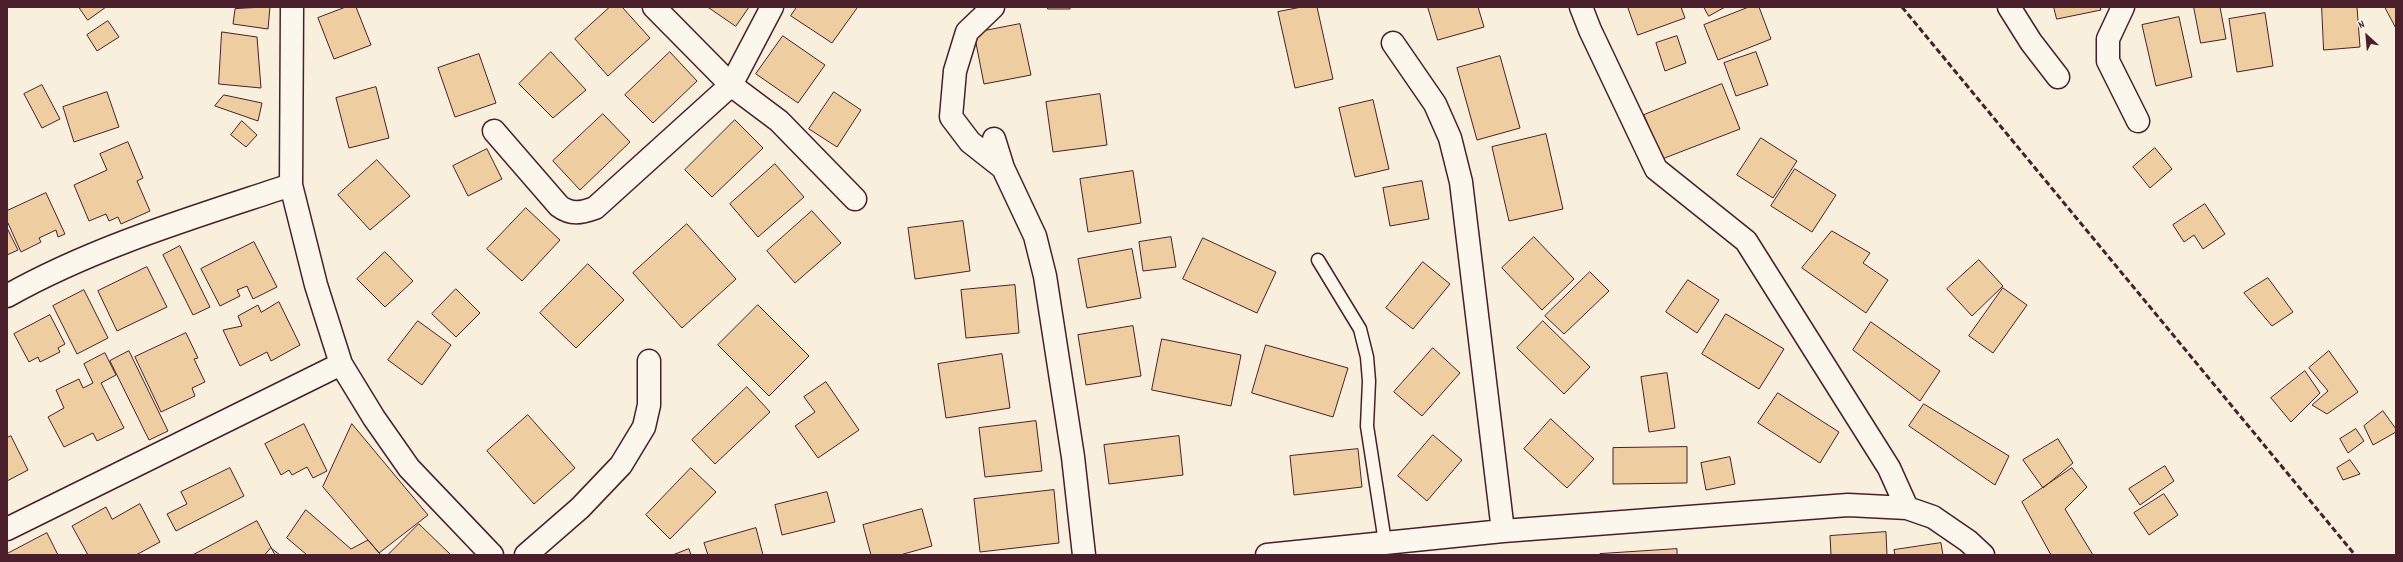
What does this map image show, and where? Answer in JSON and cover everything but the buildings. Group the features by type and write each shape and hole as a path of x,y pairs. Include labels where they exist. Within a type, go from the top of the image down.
{"street":[{"path":"292,7 291,185 316,284 341,364 374,418 409,468 492,555"},
{"path":"654,7 731,85 779,121 855,199"},
{"path":"494,130 559,206 568,212 583,212 595,208 615,192 731,85 772,7"},
{"path":"993,7 967,32 955,71 951,117 970,142 1003,168"},
{"path":"1581,7 1590,30 1656,169 1746,241 1888,468 1907,508"},
{"path":"2009,7 2030,42 2058,77"},
{"path":"2122,7 2108,39 2108,61 2138,121"},
{"path":"1394,43 1435,104 1450,138 1461,182 1503,530"},
{"path":"994,139 1003,168 1035,236 1045,276 1073,457 1084,555"},
{"path":"7,296 31,283 138,235 291,185"},
{"path":"526,555 580,508 621,464 644,427 650,384 649,362"},
{"path":"7,529 341,364"},
{"path":"1267,555 1503,530 1848,505 1907,508 1933,517 1968,542 1983,555"}],"lane":[{"path":"1318,260 1360,330 1367,357 1369,381 1367,426 1385,542"}],"railway":[{"path":"1902,7 2355,555"}]}
